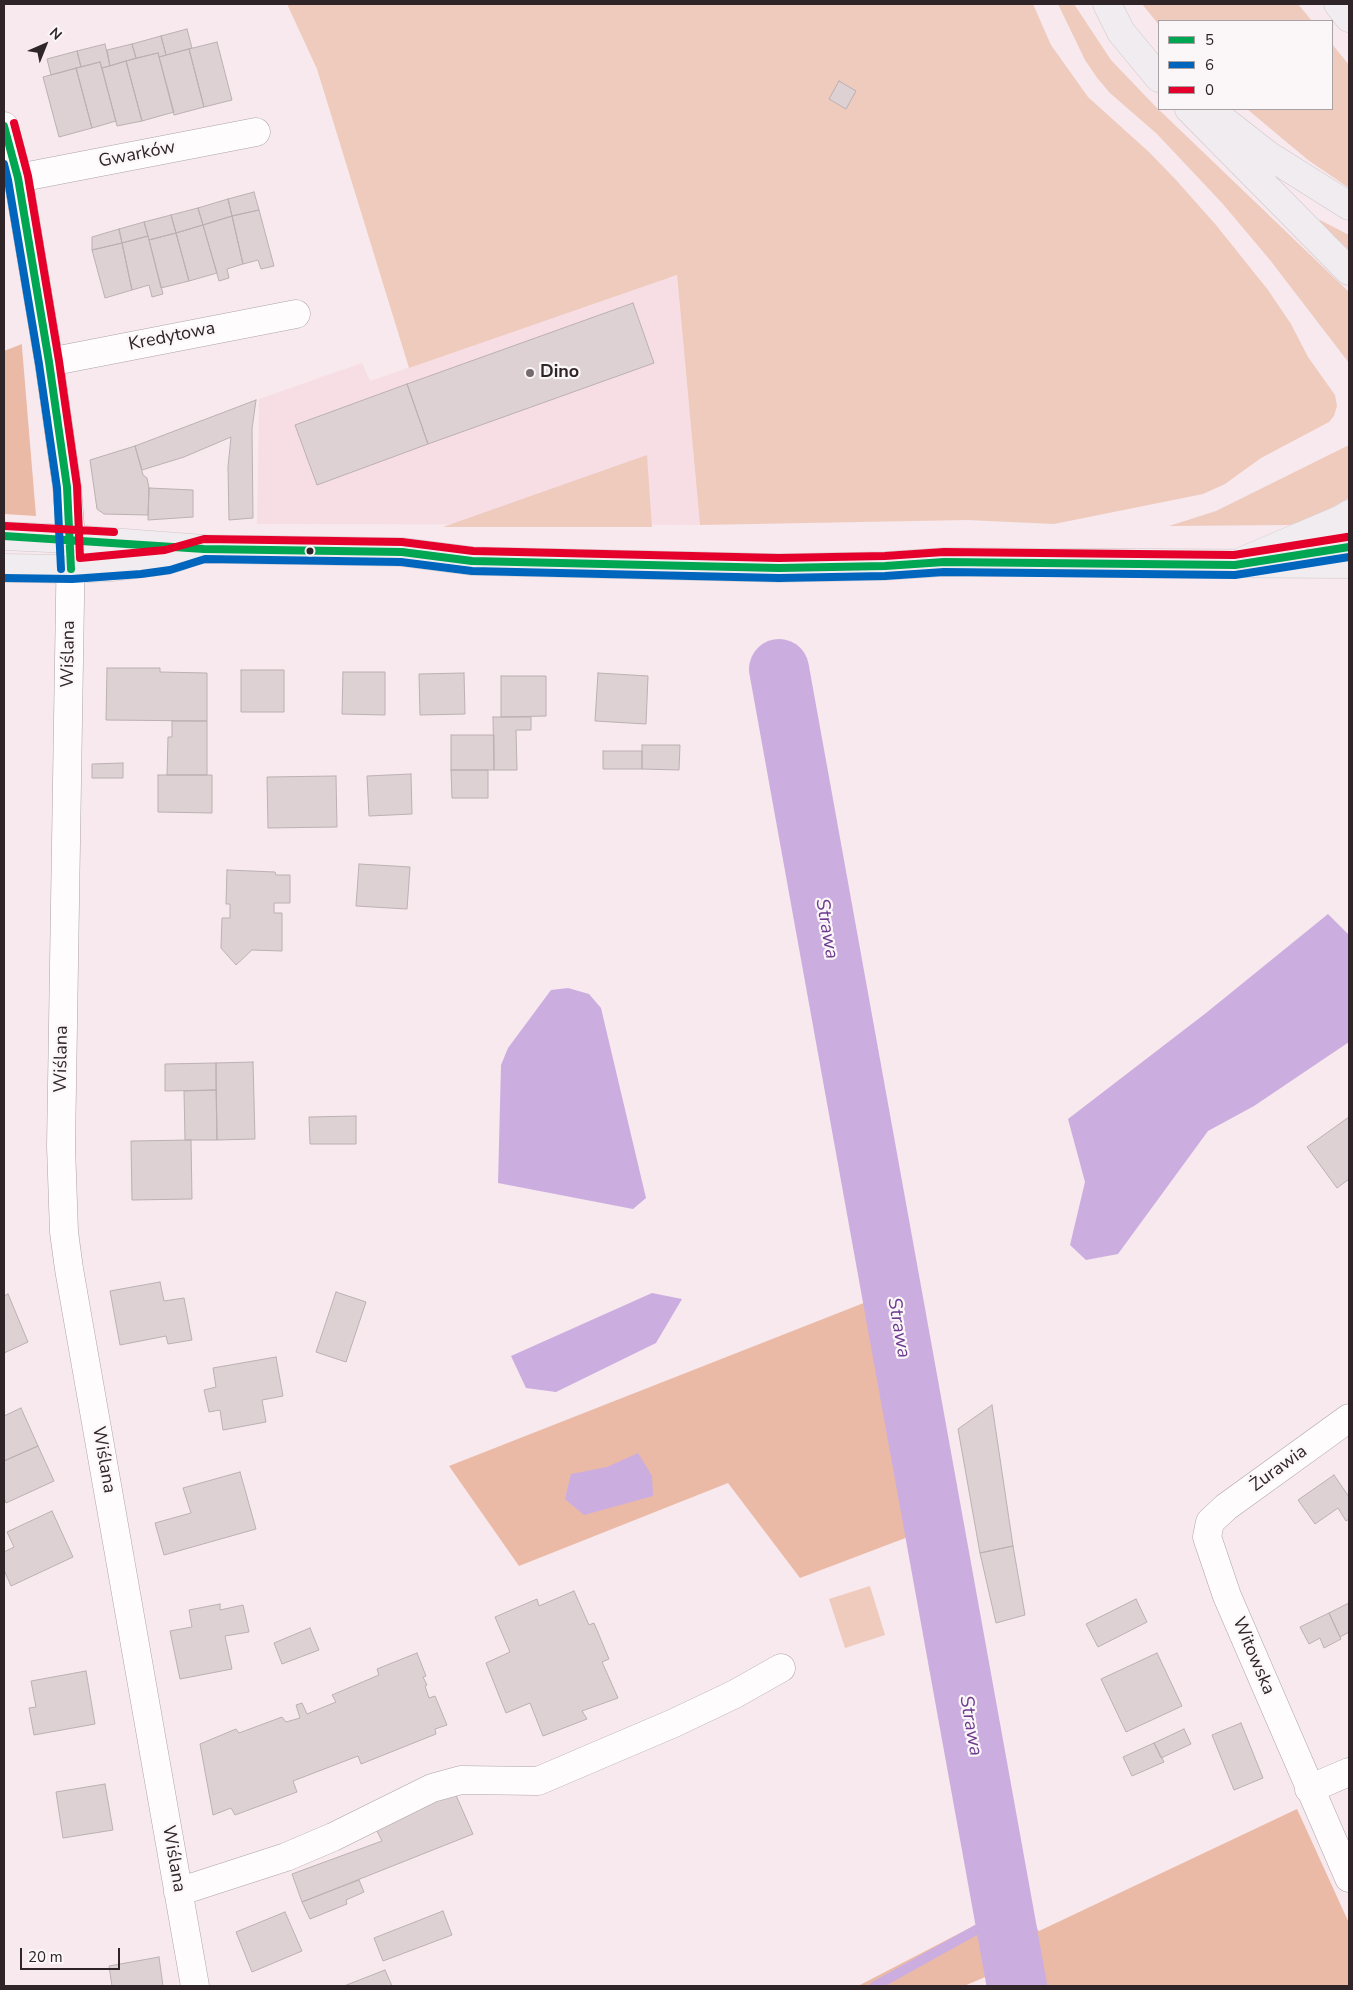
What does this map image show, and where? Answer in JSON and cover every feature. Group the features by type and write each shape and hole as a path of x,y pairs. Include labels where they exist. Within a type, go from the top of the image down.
{"main road":[{"path":"1107,4 1120,32 1158,77"},
{"path":"1115,4 1158,56"},
{"path":"1338,4 1349,18"},
{"path":"1190,110 1349,271"},
{"path":"1211,110 1221,120 1268,155 1349,206"},
{"path":"1235,565 1344,518 1349,514"},
{"path":"4,536 204,549 310,549 402,552 472,561 779,568 885,566 944,562 1235,565 1349,564"},
{"path":"1235,565 1349,547"},
{"path":"4,568 71,569 158,562 204,549"}],"street":[{"name":"Wiślana","path":"4,126 18,178 49,362 67,487 71,539 61,1146 64,1232 195,1986"},
{"name":"Gwarków","path":"18,178 256,132"},
{"name":"Kredytowa","path":"49,362 296,314"},
{"name":"Żurawia","path":"1210,1522 1226,1507 1349,1418"},
{"name":"Witowska","path":"1210,1522 1206,1537 1224,1587 1349,1878"},
{"path":"178,1892 286,1857 333,1837 432,1788 461,1780 538,1781 660,1730 735,1694 781,1668"},
{"path":"1309,1788 1349,1772"}],"shaded area":[{"path":"287,4 1033,4 1051,45 1088,97 1150,153 1176,180 1216,225 1268,290 1291,324 1308,357 1335,395 1337,406 1334,416 1329,422 1261,458 1225,484 1203,494 1054,524 967,520 700,525 677,275 409,368 317,69"},
{"path":"1058,4 1074,4 1111,60 1158,110 1349,292 1349,363 1270,260 1222,203 1157,134 1110,93 1085,60"},
{"path":"1142,4 1298,4 1311,20 1158,20 1158,24"},
{"path":"1333,45 1349,65 1349,188 1308,160 1248,110 1333,110"},
{"path":"1320,220 1349,235 1349,250 1319,222"},
{"path":"677,275 700,525 257,524 259,399 362,363 370,381"},
{"path":"22,344 36,516 4,514 4,351"},
{"path":"1349,445 1349,498 1313,518 1289,525 1169,526 1216,511"},
{"path":"647,455 652,527 443,527"},
{"path":"794,665 816,748 799,771 778,757 761,671"},
{"path":"1328,914 1349,935 1349,1042 1254,1106 1208,1131 1118,1254 1086,1260 1070,1245 1085,1182 1068,1119 1206,1013"},
{"path":"568,988 589,994 601,1008 646,1198 633,1209 498,1183 501,1065 508,1048 551,990"},
{"path":"652,1293 682,1299 656,1343 556,1392 526,1388 511,1356"},
{"path":"879,1297 916,1534 800,1578 728,1483 519,1566 449,1466"},
{"path":"638,1453 652,1476 653,1496 584,1515 565,1499 571,1474 607,1467"},
{"path":"870,1586 885,1635 845,1648 829,1599"},
{"path":"1297,1809 1349,1923 1349,1986 1010,1986 990,1975 964,1986 858,1986 1014,1905 1039,1931"}],"building":[{"path":"187,29 192,48 166,55 161,36"},
{"path":"161,36 166,55 159,57 158,53 136,58 132,44"},
{"path":"217,42 232,100 204,107 189,49"},
{"path":"105,44 110,66 102,68 100,62 81,67 77,51"},
{"path":"132,44 136,58 110,66 107,50"},
{"path":"189,49 204,107 174,115 159,57"},
{"path":"77,51 81,67 51,75 47,59"},
{"path":"158,53 174,112 142,121 126,61"},
{"path":"126,61 142,121 117,126 102,68"},
{"path":"100,62 116,121 92,128 76,68"},
{"path":"76,68 92,128 59,137 43,77"},
{"path":"839,81 856,91 846,109 829,99"},
{"path":"254,192 259,210 232,216 228,199"},
{"path":"228,199 232,216 203,225 198,208"},
{"path":"198,208 203,225 176,233 171,215"},
{"path":"259,210 274,266 261,269 258,260 243,264 232,216"},
{"path":"171,215 176,233 149,240 144,222"},
{"path":"232,216 243,264 227,269 229,278 219,281 203,225"},
{"path":"144,222 148,236 122,243 119,229"},
{"path":"203,225 217,273 189,281 176,233"},
{"path":"119,229 122,243 92,250 92,237"},
{"path":"176,233 189,281 161,288 149,240"},
{"path":"148,236 163,294 152,297 149,285 132,290 122,243"},
{"path":"122,243 132,290 105,298 92,250"},
{"name":"Dino","path":"633,303 654,363 428,444 407,384"},
{"path":"407,384 428,444 317,485 295,425"},
{"path":"256,400 252,429 253,518 229,520 228,467 231,437 184,457 142,470 135,446"},
{"path":"135,446 143,475 147,478 149,488 148,515 104,514 97,509 90,460"},
{"path":"149,488 193,490 193,517 148,520"},
{"path":"107,668 160,668 160,672 207,673 207,721 106,720"},
{"path":"241,670 284,670 284,712 241,712"},
{"path":"343,672 385,672 385,715 342,714"},
{"path":"464,673 465,714 420,715 419,674"},
{"path":"598,673 648,676 646,724 595,721"},
{"path":"501,676 546,676 546,716 501,717"},
{"path":"493,717 531,717 531,730 516,730 517,770 494,770"},
{"path":"172,721 207,721 207,775 167,775 168,737 172,737"},
{"path":"451,735 494,735 494,770 451,770"},
{"path":"642,745 680,745 679,770 642,769"},
{"path":"603,751 642,751 642,769 603,769"},
{"path":"123,763 123,778 92,778 92,764"},
{"path":"451,770 488,770 488,798 452,798"},
{"path":"411,774 412,814 369,816 367,776"},
{"path":"158,775 212,775 212,813 158,812"},
{"path":"336,776 337,827 268,828 267,777"},
{"path":"359,864 410,867 407,909 356,906"},
{"path":"227,870 275,872 276,875 290,875 290,903 274,903 274,913 282,913 282,951 252,950 236,965 221,948 222,918 230,918 230,904 226,904"},
{"path":"253,1062 255,1139 217,1140 216,1063"},
{"path":"216,1063 216,1090 165,1091 165,1064"},
{"path":"216,1090 217,1140 185,1140 184,1091"},
{"path":"356,1116 356,1144 310,1144 309,1117"},
{"path":"1349,1117 1349,1179 1337,1188 1307,1147"},
{"path":"191,1140 192,1199 132,1200 131,1141"},
{"path":"160,1282 164,1301 184,1298 192,1340 168,1344 166,1336 120,1345 110,1291"},
{"path":"336,1292 366,1302 346,1362 316,1352"},
{"path":"8,1294 28,1342 4,1353 4,1296"},
{"path":"276,1357 283,1396 262,1400 266,1422 223,1430 220,1410 209,1412 204,1390 216,1387 213,1368"},
{"path":"992,1405 1013,1546 980,1553 958,1429"},
{"path":"21,1408 38,1446 4,1461 4,1416"},
{"path":"38,1446 54,1481 6,1503 4,1498 4,1461"},
{"path":"240,1472 256,1529 164,1555 155,1523 191,1513 183,1488"},
{"path":"1334,1475 1349,1497 1349,1519 1346,1521 1338,1508 1315,1524 1298,1500"},
{"path":"52,1511 73,1557 11,1586 4,1570 4,1552 14,1547 7,1532"},
{"path":"1013,1546 1025,1615 996,1623 980,1553"},
{"path":"574,1591 589,1625 594,1623 609,1659 602,1662 618,1698 582,1711 587,1719 543,1736 530,1703 506,1713 486,1663 510,1652 495,1617 537,1599 539,1606"},
{"path":"1136,1599 1147,1622 1098,1647 1086,1624"},
{"path":"1349,1603 1349,1632 1340,1637 1329,1613"},
{"path":"220,1604 220,1610 243,1605 249,1632 225,1636 232,1669 180,1679 170,1631 192,1627 189,1610"},
{"path":"1329,1613 1341,1639 1324,1648 1320,1638 1309,1644 1300,1627"},
{"path":"310,1628 319,1650 282,1664 274,1643"},
{"path":"417,1653 426,1676 423,1677 427,1685 425,1686 429,1698 435,1696 447,1725 435,1729 436,1734 361,1764 358,1756 293,1781 297,1792 235,1815 231,1808 213,1815 200,1744 236,1729 239,1733 282,1717 286,1722 300,1718 296,1705 302,1703 307,1714 336,1702 332,1695 379,1675 377,1669"},
{"path":"1157,1653 1182,1706 1126,1732 1101,1679"},
{"path":"86,1671 95,1724 34,1735 29,1708 36,1707 31,1681"},
{"path":"1241,1723 1263,1778 1234,1790 1212,1735"},
{"path":"1184,1729 1191,1744 1161,1758 1154,1743"},
{"path":"1154,1743 1164,1762 1132,1776 1123,1757"},
{"path":"105,1784 113,1830 63,1838 56,1792"},
{"path":"455,1793 473,1834 302,1902 292,1874 382,1841 375,1827"},
{"path":"359,1880 364,1892 346,1900 347,1904 310,1919 302,1902"},
{"path":"443,1911 452,1935 383,1961 374,1938"},
{"path":"285,1912 302,1951 252,1972 236,1932"},
{"path":"159,1957 163,1986 112,1986 109,1966"},
{"path":"385,1970 392,1986 344,1986"}],"waterway":[{"name":"Strawa","path":"779,669 1017,1986"},
{"path":"875,1986 976,1930 1006,1924"}],"transit line":[{"name":"0","path":"14,123 28,176 59,361 77,486 80,558 165,550 204,539 402,542 473,551 779,558 885,556 944,552 1234,555 1347,537"},
{"name":"5","path":"4,126 18,178 49,362 67,487 71,569"},
{"name":"6","path":"4,164 39,364 57,488 61,569"},
{"name":"0","path":"5,526 114,532"},
{"name":"5","path":"4,536 204,549 402,552 472,561 779,568 885,566 944,562 1235,565 1349,547"},
{"name":"6","path":"4,578 72,579 141,574 170,570 205,559 401,562 472,571 779,578 885,576 944,572 1235,575 1349,557"}],"place":[{"name":"Dino","path":"530,373"}]}
